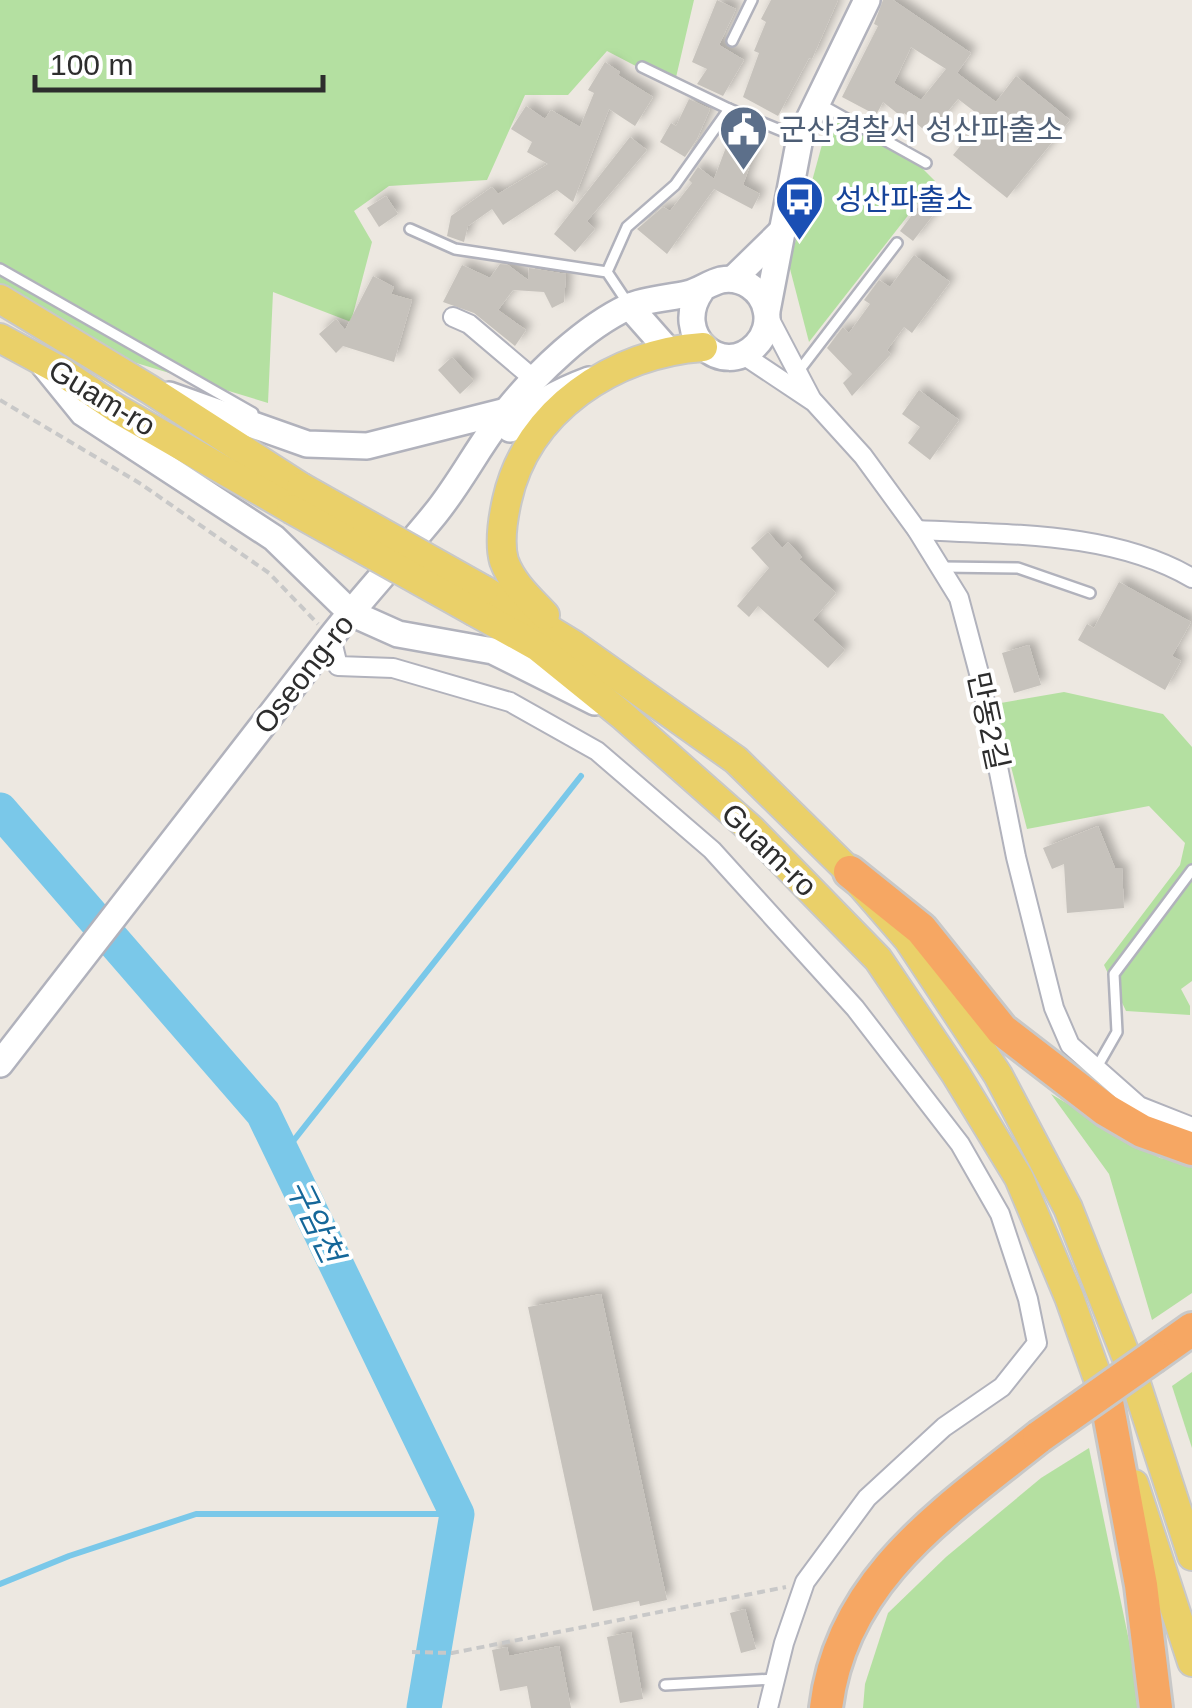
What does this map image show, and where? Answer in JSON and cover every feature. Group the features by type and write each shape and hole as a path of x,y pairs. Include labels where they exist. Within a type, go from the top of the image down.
{"highway":[{"path":"850,872 921,928 1002,1030 1106,1110 1142,1131 1192,1148"},
{"path":"826,1708 830,1674 863,1598 904,1549 1158,1364 1192,1329"},
{"path":"1158,1364 1192,1352"},
{"path":"1106,1402 1141,1585 1156,1708"},
{"path":"846,1708 855,1657 886,1598 930,1548 1044,1446"}],"main road":[{"path":"782,231 733,279 710,284 701,291 690,313 695,337 715,354 742,354 756,346 765,332 800,138 860,2"},
{"path":"733,279 755,289 767,314"},
{"path":"667,349 629,306 701,291"},
{"name":"Guam-ro","path":"0,299 149,388 296,498"},
{"name":"Oseong-ro","path":"0,1064 331,637 462,480 506,410 580,339 629,306"},
{"name":"Guam-ro","path":"0,338 479,601 574,645 736,760 850,872 908,939 998,1075 1068,1208 1134,1374 1192,1556"},
{"path":"462,480 528,410 558,392 667,349 703,346"},
{"path":"40,359 82,413 274,538 351,614 398,634 493,651 622,716"},
{"path":"574,645 515,583 503,558 506,503 514,470 539,428 573,396 622,367"},
{"path":"149,388 307,444 367,446 506,410"},
{"name":"Guam-ro","path":"479,601 622,716 751,829 878,959 956,1073 1018,1178 1069,1297 1192,1662"}],"street":[{"path":"767,314 814,402"},
{"path":"453,317 469,324 535,380"},
{"path":"742,354 814,402"},
{"name":"만동2길","path":"814,402 864,456 959,598 980,677 1016,857 1054,1008 1070,1045 1139,1106 1192,1126"},
{"path":"917,530 1062,538 1165,562 1192,578"},
{"path":"331,637 338,666 394,668 510,702 597,751 712,850 855,1008 960,1144 1000,1214 1028,1299 1037,1344 1002,1387 944,1428 867,1498 805,1582 768,1708"}],"lane":[{"path":"732,41 752,0"},
{"path":"642,67 800,138"},
{"path":"818,102 926,163"},
{"path":"607,272 627,227 675,185 729,109"},
{"path":"410,229 454,249 607,272 629,306"},
{"path":"798,372 897,243"},
{"path":"0,270 307,444"},
{"path":"940,567 1018,568 1090,593"},
{"path":"1096,1069 1116,1032 1114,974 1192,870"},
{"path":"665,1684 775,1679"}],"path":[{"path":"0,400 140,484 269,573 331,637"},
{"path":"412,1652 452,1653 805,1582"}],"green space":[{"path":"0,0 694,0 674,86 607,51 568,95 525,95 487,180 389,186 354,211 372,242 351,322 273,292 268,403 133,362 0,283"},
{"path":"841,109 890,136 935,181 809,342 789,265 823,141"},
{"path":"1064,692 1163,714 1192,747 1192,981 1181,989 1190,1015 1126,1011 1104,965 1180,865 1185,843 1149,806 1027,829 995,704"},
{"path":"1051,1094 1160,1158 1192,1162 1192,1293 1152,1320 1109,1174"},
{"path":"1192,1372 1192,1448 1172,1386"},
{"path":"1089,1448 1143,1708 863,1708 865,1684 888,1613 946,1557 1041,1478"}],"building":[{"path":"717,0 736,9 719,45 744,60 723,96 697,84 707,69 692,62"},
{"path":"771,0 838,0 812,59 809,58 778,116 743,97 759,53 754,51 766,22 761,19"},
{"path":"883,0 893,0 971,53 957,73 996,102 1016,76 1070,120 1007,198 953,155 983,118 958,99 929,134 883,102 876,115 842,97 878,26 874,24","holes":["911,47 946,69 921,100 894,83"]},
{"path":"605,62 653,97 635,126 609,109 573,202 557,190 503,225 492,209 468,226 464,242 447,236 451,216 492,187 498,194 548,164 527,152 532,142 511,129 526,106 545,119 551,110 580,127 594,93 588,90"},
{"path":"689,99 710,109 685,157 660,142 671,123 676,126"},
{"path":"630,137 647,150 587,221 595,229 575,252 554,234"},
{"path":"728,142 755,151 743,185 760,194 752,209 714,189 667,254 637,229 663,207 670,211 692,183 689,180 698,167 714,179"},
{"path":"386,196 398,214 379,227 367,208"},
{"path":"921,203 934,214 913,241 900,231"},
{"path":"914,255 950,282 912,333 904,327 887,350 891,354 852,396 843,383 852,374 827,348 843,327 849,333 870,304 864,300 879,280 890,287"},
{"path":"500,264 508,265 528,280 529,268 566,274 564,302 552,308 544,292 513,290 498,310 526,330 515,346 474,313 443,302 462,265 490,278"},
{"path":"373,276 394,287 391,294 412,300 394,362 343,346 336,353 319,334 336,319 345,330"},
{"path":"452,357 474,381 460,394 438,370"},
{"path":"919,390 959,420 930,460 908,443 920,427 902,414"},
{"path":"768,532 782,548 788,542 802,557 799,559 836,593 813,620 845,650 828,668 758,606 749,617 737,606 769,568 751,548"},
{"path":"1119,582 1191,622 1172,656 1181,661 1165,690 1078,640 1087,624 1094,628"},
{"path":"1029,645 1041,685 1014,693 1002,653"},
{"path":"1098,826 1115,868 1122,868 1124,908 1067,913 1064,864 1052,869 1043,848"},
{"path":"601,1294 667,1600 640,1606 639,1601 593,1611 528,1307"},
{"path":"745,1609 756,1649 741,1653 730,1613"},
{"path":"631,1632 643,1699 620,1703 607,1637"},
{"path":"559,1646 571,1708 531,1708 527,1686 500,1691 492,1650 507,1647 509,1656"}],"waterway":[{"path":"283,1154 581,776"},
{"name":"구암천","path":"0,810 263,1113 457,1514 424,1708"},
{"path":"0,1584 69,1556 196,1514 457,1514"}],"place":[{"name":"군산경찰서 성산파출소","path":"744,172"},
{"name":"성산파출소","path":"800,242"}]}
